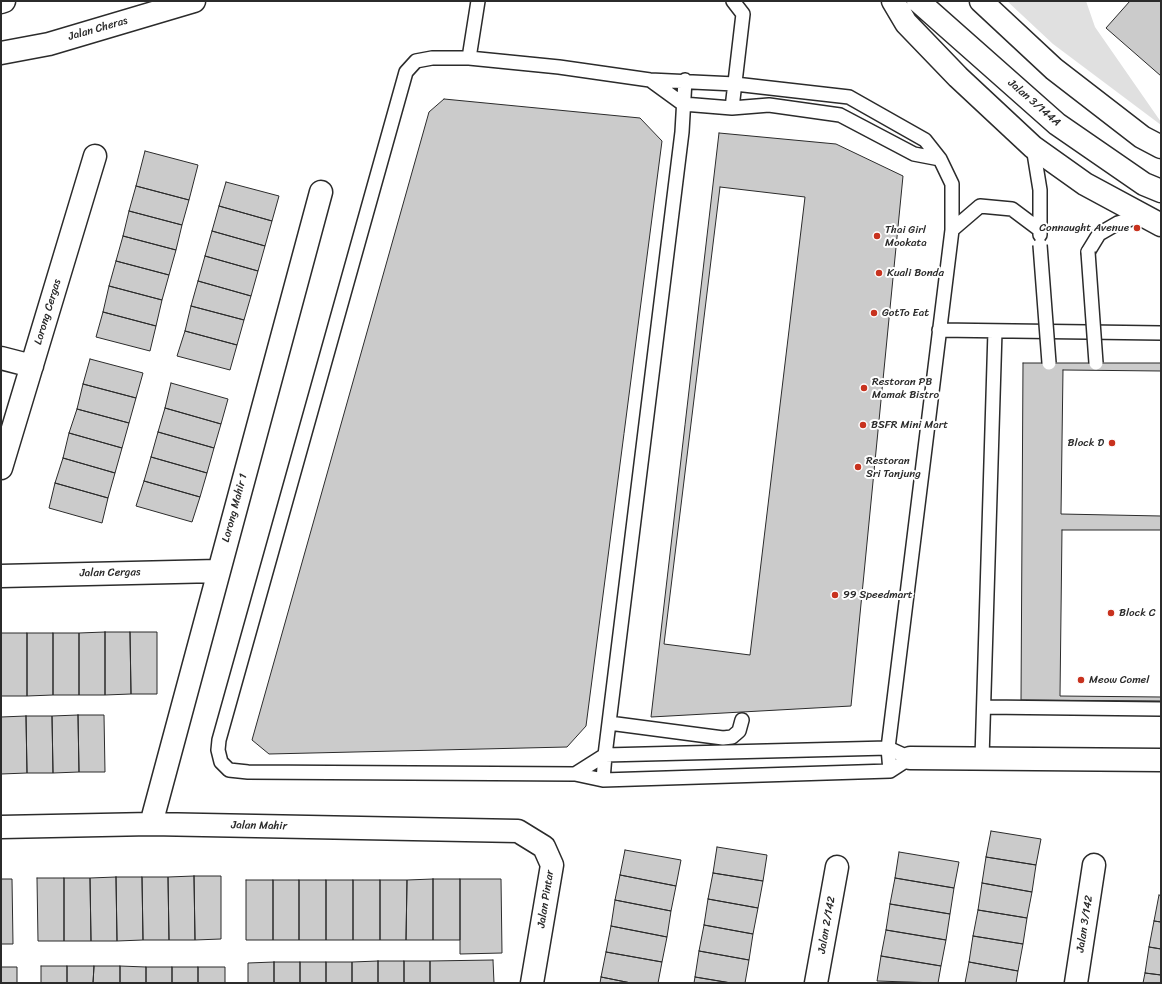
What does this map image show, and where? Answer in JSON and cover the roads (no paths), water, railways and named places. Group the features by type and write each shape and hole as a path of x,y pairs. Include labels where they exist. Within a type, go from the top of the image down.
{"main road":[{"name":"Jalan Cheras","path":"1,53 49,44 194,1"},
{"path":"893,1 906,23 958,77 1033,147 1085,184 1152,221"},
{"name":"Jalan 3/144A","path":"918,1 1057,124 1144,184 1161,191"},
{"path":"981,1 1054,70 1142,137 1161,147"},
{"name":"Lorong Cergas","path":"1,468 95,156"},
{"name":"Lorong Mahir 1","path":"151,824 321,192"},
{"path":"1,358 32,366"},
{"name":"Jalan Cergas","path":"1,576 218,571"},
{"path":"910,758 1161,760"},
{"name":"Jalan Mahir","path":"1,827 151,824 518,831"},
{"name":"Jalan Pintar","path":"518,831 544,847 552,865 532,983"},
{"name":"Jalan 3/142","path":"1076,983 1094,865"},
{"name":"Jalan 2/142","path":"816,983 837,867"}],"lane":[{"path":"469,58 478,1"},
{"path":"732,108 743,14 733,1"},
{"path":"890,771 888,748 952,230 952,184 940,159 925,140 849,97 735,84 685,80 650,80 559,67 469,58 432,58 416,61 406,72 221,732 218,750 221,762 229,770 248,772 575,774 603,780 890,771 910,758"},
{"path":"650,80 683,104 732,108 769,105 840,115 914,154 940,159"},
{"path":"603,780 682,132 685,80"},
{"path":"1033,147 1040,190 1040,245 1049,363"},
{"path":"952,230 980,206 1012,208 1040,230"},
{"path":"1096,363 1088,252 1099,234 1118,223 1152,221"},
{"path":"939,330 1161,333"},
{"path":"982,758 995,331"},
{"path":"984,707 1161,709"},
{"path":"609,723 723,738 732,737 739,731 742,720"},
{"path":"575,774 605,755 888,748 910,758"}],"place":[{"name":"Connaught Avenue","path":"1137,228"},
{"name":"Thai Girl Mookata","path":"877,236"},
{"name":"Kuali Bonda","path":"879,273"},
{"name":"GotTo Eat","path":"874,313"},
{"name":"Restoran PB Mamak Bistro","path":"864,388"},
{"name":"BSFR Mini Mart","path":"863,425"},
{"name":"Block D","path":"1112,443"},
{"name":"Restoran Sri Tanjung","path":"858,467"},
{"name":"99 Speedmart","path":"835,595"},
{"name":"Block C","path":"1111,613"},
{"name":"Meow Comel","path":"1081,680"}]}
